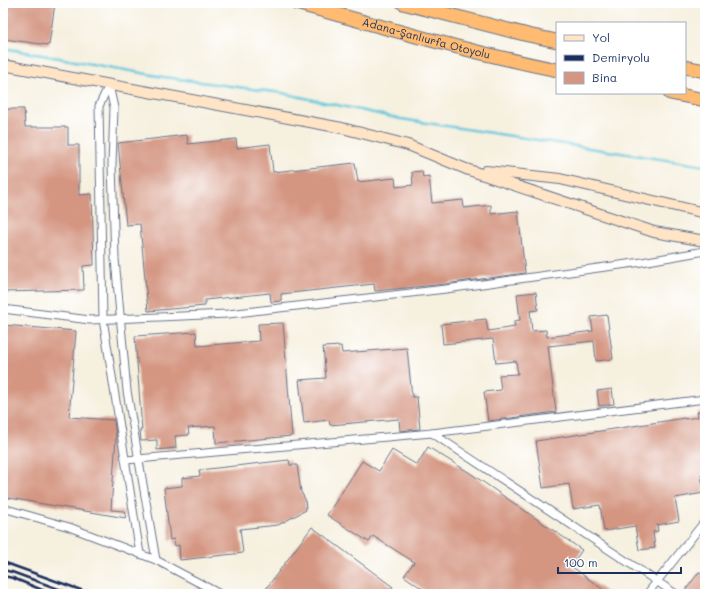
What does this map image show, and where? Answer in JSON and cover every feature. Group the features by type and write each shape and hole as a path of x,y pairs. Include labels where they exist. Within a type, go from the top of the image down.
{"highway":[{"name":"Adana-Şanlıurfa Otoyolu","path":"296,3 402,33 522,63 556,70"},
{"path":"403,3 556,41"},
{"path":"686,67 705,70"},
{"path":"675,94 705,100"}],"main road":[{"path":"3,65 342,128 408,144 466,169 654,232 705,241"},
{"path":"466,169 560,179 705,213"}],"street":[{"path":"109,85 114,108 112,165 115,259 127,391 156,560"},
{"path":"109,85 99,106 103,319 140,554"},
{"path":"3,309 90,320 228,314 446,289 642,262 705,251"},
{"path":"126,460 432,433 705,399"},
{"path":"432,433 676,594"},
{"path":"3,508 69,527 156,560 220,594"},
{"path":"647,594 705,521"}],"building":[{"path":"3,3 55,3 49,45 3,39"},
{"path":"3,109 24,109 25,127 68,127 68,145 79,145 79,195 92,194 94,265 83,266 84,290 3,292"},
{"path":"187,135 188,144 236,139 237,148 270,144 273,172 355,163 358,182 395,178 396,187 413,185 412,172 422,171 423,177 429,176 432,203 463,200 464,208 491,205 491,214 518,211 525,273 445,284 375,291 374,284 281,294 281,301 271,302 270,293 205,300 205,306 148,311 140,224 126,225 118,143"},
{"path":"536,292 538,310 530,311 532,331 546,330 547,337 593,331 591,317 607,315 613,359 596,361 594,341 548,346 556,412 488,421 484,392 501,390 499,375 518,374 516,361 496,363 493,339 443,344 441,324 486,319 488,331 515,327 514,321 520,320 517,294"},
{"path":"283,323 292,436 216,443 215,426 188,428 189,435 175,436 176,448 157,450 157,440 141,441 140,430 142,430 135,336 196,332 197,346 259,341 258,324"},
{"path":"3,325 76,331 69,417 114,420 116,437 111,510 124,511 126,518 3,497"},
{"path":"341,346 342,353 407,348 412,397 417,397 420,429 400,431 399,419 330,425 329,420 304,423 299,380 326,378 323,347"},
{"path":"612,389 614,404 599,406 597,391"},
{"path":"705,411 705,474 701,475 704,493 675,498 679,521 657,525 658,531 653,532 655,548 639,550 635,526 604,531 600,505 573,509 569,484 543,488 536,441 698,417 697,412"},
{"path":"428,447 470,473 582,550 571,566 609,594 430,594 404,576 414,562 373,536 369,542 327,515 362,461 379,471 392,450 417,465"},
{"path":"289,460 290,465 297,465 301,492 305,499 306,510 278,525 240,529 243,553 180,560 179,545 175,546 174,539 170,540 164,488 182,486 182,478 200,476 199,470"},
{"path":"312,527 393,587 387,594 262,594"},
{"path":"699,572 705,576 705,594 689,594 685,591"}],"waterway":[{"path":"3,48 164,77 282,93 401,119 705,166"}],"railway":[{"path":"3,562 92,594"},
{"path":"3,570 72,594"},
{"path":"3,576 13,578 52,594"}]}
